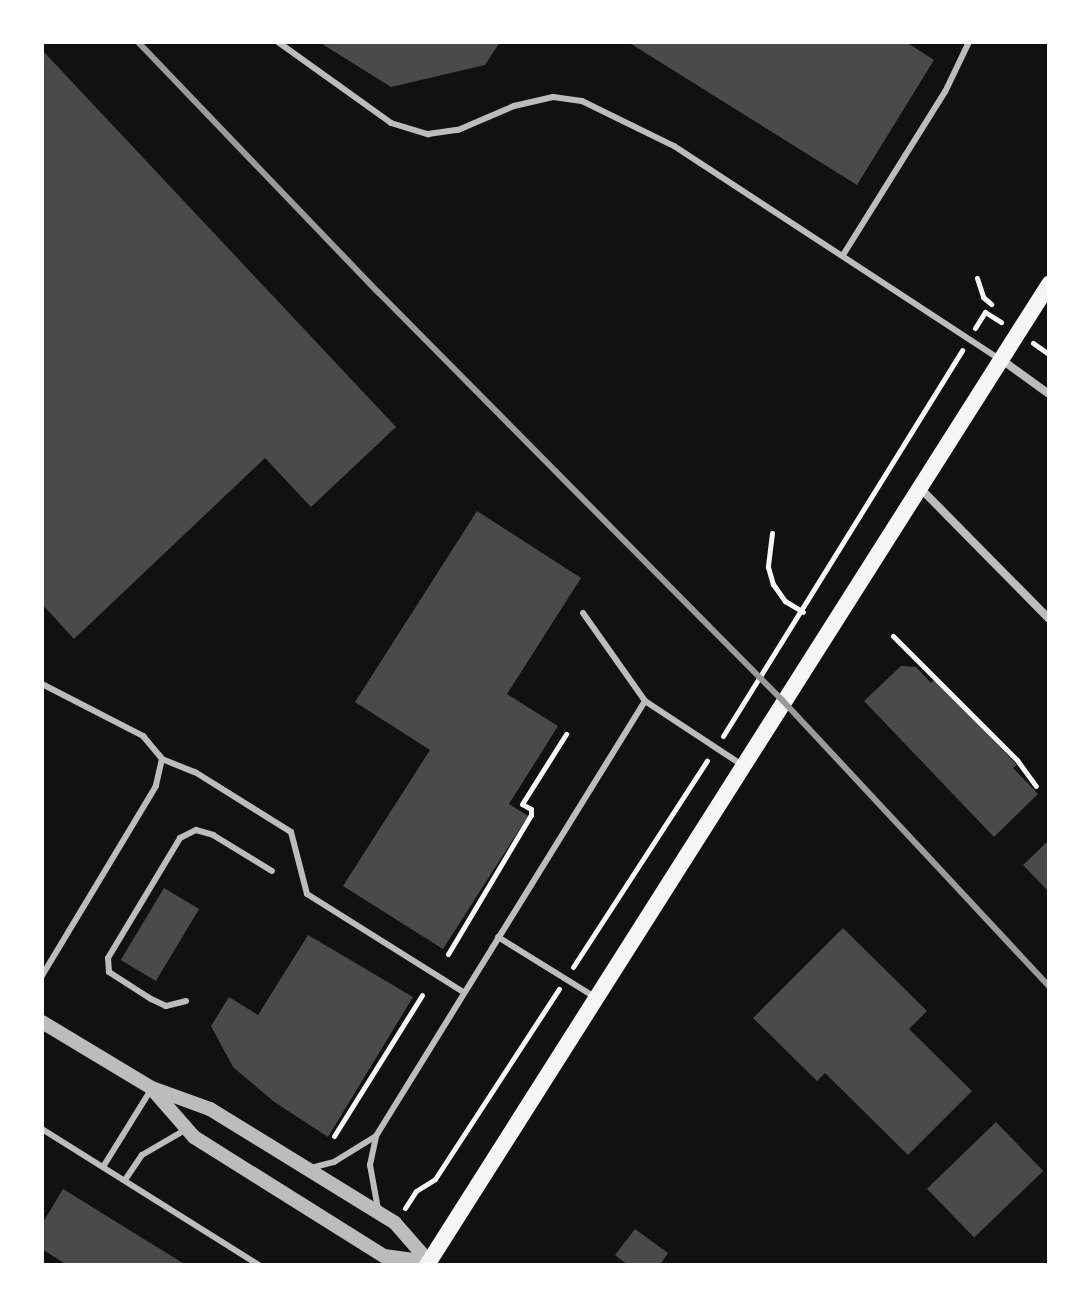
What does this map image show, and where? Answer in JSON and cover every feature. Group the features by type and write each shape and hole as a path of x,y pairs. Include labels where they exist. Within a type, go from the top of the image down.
{"main road":[{"path":"428,1263 922,490 1049,284"}],"street":[{"path":"1002,360 1049,394"},
{"path":"922,490 1049,619"},
{"path":"42,1022 152,1088 210,1109 402,1227 428,1263"},
{"path":"152,1088 194,1137 384,1256 428,1263"}],"lane":[{"path":"278,42 391,123 428,134 458,130 514,106 553,97 582,101 674,146 1002,360"},
{"path":"843,255 945,92 969,42"},
{"path":"583,613 645,701 743,766"},
{"path":"42,684 143,736 162,759 195,772 291,832 307,894 463,992"},
{"path":"379,1213 370,1165 376,1136 645,701"},
{"path":"42,976 156,786 162,759"},
{"path":"186,1001 166,1006 151,999 109,972 108,958 180,838 196,830 213,835 272,871"},
{"path":"498,937 597,999"},
{"path":"103,1167 152,1088"},
{"path":"42,1129 259,1265"},
{"path":"125,1180 142,1155 187,1129"},
{"path":"308,1169 334,1162 376,1136"}],"path":[{"path":"977,278 983,297 991,304"},
{"path":"416,1191 435,1179 716,748 803,612 945,377"},
{"path":"772,533 768,567 773,584 785,601 803,612"},
{"path":"893,636 1017,760 1036,786"},
{"path":"448,954 531,815 531,809 522,804 566,734"},
{"path":"334,1136 422,995"}],"building":[{"path":"319,42 500,42 485,65 391,87"},
{"path":"628,42 906,42 934,60 857,185"},
{"path":"42,50 396,427 311,507 265,458 74,639 42,604"},
{"path":"477,511 581,578 507,694 558,726 509,804 528,816 443,949 343,886 430,750 355,702"},
{"path":"901,666 916,667 931,683 935,679 1017,765 1013,768 1038,794 994,837 864,701"},
{"path":"1049,840 1049,892 1023,865"},
{"path":"164,888 199,909 156,981 121,960"},
{"path":"843,928 927,1011 909,1029 972,1091 908,1155 825,1073 817,1081 753,1018"},
{"path":"308,935 413,997 328,1137 273,1101 233,1067 211,1026 229,997 258,1015"},
{"path":"996,1122 1043,1171 974,1238 927,1189"},
{"path":"63,1189 186,1265 67,1265 42,1249 42,1224"},
{"path":"635,1229 668,1253 660,1265 628,1265 615,1255"}],"railway":[{"path":"138,42 379,293 783,701 1049,986"}]}
